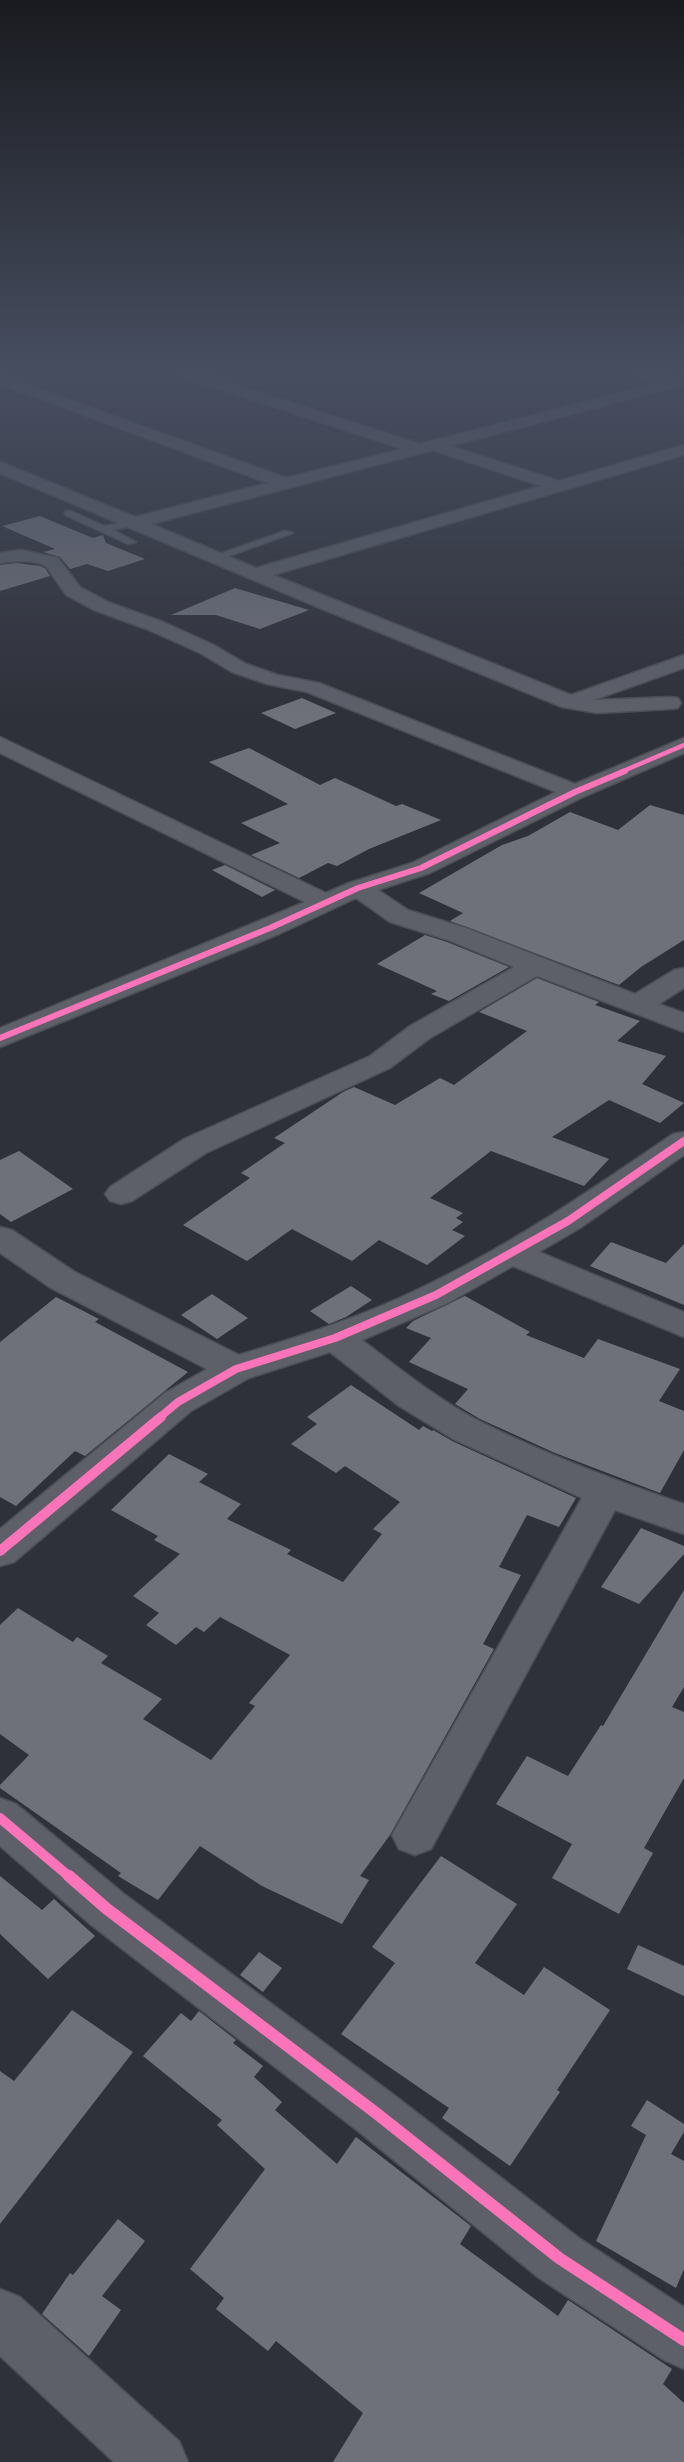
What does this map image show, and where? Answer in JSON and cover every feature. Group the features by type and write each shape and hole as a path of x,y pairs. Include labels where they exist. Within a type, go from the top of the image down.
{"street":[{"path":"49,487 255,574 570,702 597,707 670,703"},
{"path":"134,523 269,487"},
{"path":"255,574 561,487"},
{"path":"0,558 21,555 46,559 52,562 73,591 100,606 156,626 207,649 239,668 274,680 312,687 575,792"},
{"path":"570,702 684,661"},
{"path":"0,744 325,902"},
{"path":"0,1038 270,928 358,888 421,868 575,792 684,745"},
{"path":"358,888 399,916 457,934 684,1023"},
{"path":"121,1194 195,1146 380,1062 420,1032 535,966"},
{"path":"639,1004 684,976"},
{"path":"0,1551 178,1402 236,1369 335,1338 436,1295 568,1221 684,1141"},
{"path":"0,1237 63,1280 236,1369"},
{"path":"512,1253 684,1325"},
{"path":"335,1338 412,1397 466,1430 605,1492 684,1519"},
{"path":"415,1835 605,1492"},
{"path":"0,1818 107,1909 376,2113 559,2258 684,2340"},
{"path":"0,2317 158,2462"}],"lane":[{"path":"68,513 131,542"},
{"path":"103,529 134,523"},
{"path":"216,557 288,533"}],"building":[{"path":"40,516 93,538 103,535 106,543 145,559 108,571 87,564 70,569 60,557 43,552 55,549 2,526"},
{"path":"17,563 40,566 45,568 50,576 0,591 0,565"},
{"path":"235,588 309,610 260,629 216,615 171,615"},
{"path":"302,698 336,713 295,729 261,713"},
{"path":"249,748 320,785 335,778 396,806 402,804 441,820 369,849 337,866 328,863 299,878 251,855 280,843 241,823 288,804 209,762"},
{"path":"650,805 684,815 684,940 641,967 619,985 450,921 463,913 419,893 502,845 528,836 570,812 618,830"},
{"path":"225,865 275,890 262,897 212,870"},
{"path":"425,935 509,967 449,1001 431,994 437,991 377,964"},
{"path":"537,978 599,1002 595,1005 640,1021 617,1041 666,1056 642,1084 684,1103 660,1123 609,1100 552,1137 609,1159 584,1186 491,1151 430,1198 463,1213 456,1218 463,1222 452,1230 465,1236 427,1265 379,1240 352,1261 292,1229 247,1261 183,1225 250,1178 241,1173 285,1143 274,1138 343,1092 354,1087 395,1105 440,1078 454,1085 527,1031 479,1012"},
{"path":"19,1151 73,1189 11,1222 0,1214 0,1160"},
{"path":"611,1242 666,1263 684,1244 684,1305 590,1266"},
{"path":"351,1286 372,1300 346,1317 329,1324 310,1311"},
{"path":"212,1294 248,1318 217,1339 181,1315"},
{"path":"465,1296 530,1332 526,1335 584,1358 598,1339 680,1369 659,1401 684,1411 684,1450 660,1493 555,1453 480,1419 455,1404 468,1389 409,1362 431,1338 406,1328 413,1321"},
{"path":"56,1297 99,1319 95,1322 188,1372 85,1456 75,1451 16,1506 0,1497 0,1342"},
{"path":"351,1385 419,1430 423,1426 433,1430 576,1498 559,1527 527,1515 499,1567 521,1575 483,1644 494,1649 390,1835 360,1876 369,1880 342,1924 262,1886 200,1846 158,1900 118,1876 121,1873 0,1788 0,1785 29,1755 0,1734 0,1625 18,1608 73,1642 77,1637 108,1656 101,1663 162,1699 143,1719 211,1760 255,1706 249,1703 290,1655 220,1617 204,1632 196,1627 176,1645 146,1625 159,1613 133,1596 180,1554 154,1540 158,1536 111,1510 169,1454 208,1474 199,1482 241,1504 227,1519 291,1550 287,1554 343,1582 382,1534 373,1529 400,1502 345,1466 336,1473 291,1444 317,1424 307,1417"},
{"path":"641,1528 684,1546 684,1554 639,1604 601,1587"},
{"path":"684,1590 684,1687 672,1707 684,1712 684,1778 644,1848 653,1853 619,1914 552,1878 572,1844 496,1804 527,1756 568,1776 601,1725 603,1726"},
{"path":"441,1856 517,1904 475,1963 524,1995 544,1967 610,2010 557,2090 560,2092 510,2166 442,2118 449,2108 341,2034 395,1963 372,1947"},
{"path":"0,1876 42,1910 54,1899 95,1936 48,1979 0,1934"},
{"path":"638,1945 684,1966 684,1996 627,1969"},
{"path":"259,1952 282,1968 263,1992 240,1975"},
{"path":"72,2010 133,2052 0,2224 0,2071 14,2081"},
{"path":"199,2011 236,2040 233,2043 263,2066 254,2077 282,2102 275,2110 337,2164 356,2137 471,2226 460,2244 558,2316 568,2300 672,2369 663,2384 684,2403 684,2462 333,2462 363,2413 276,2341 268,2351 216,2309 224,2298 190,2269 265,2169 217,2125 222,2120 143,2056 181,2013 191,2021"},
{"path":"647,2100 684,2124 684,2132 671,2154 684,2161 684,2269 676,2288 596,2241 646,2135 631,2126"},
{"path":"118,2219 145,2241 102,2296 121,2310 89,2356 42,2314 70,2273 73,2275"}],"cycle path":[{"path":"0,1038 270,928 358,888 421,868 575,792 684,745"},
{"path":"0,1551 178,1402 236,1369 335,1338 436,1295 568,1221 684,1141"},
{"path":"0,1818 107,1909 376,2113 559,2258 684,2340"}]}
